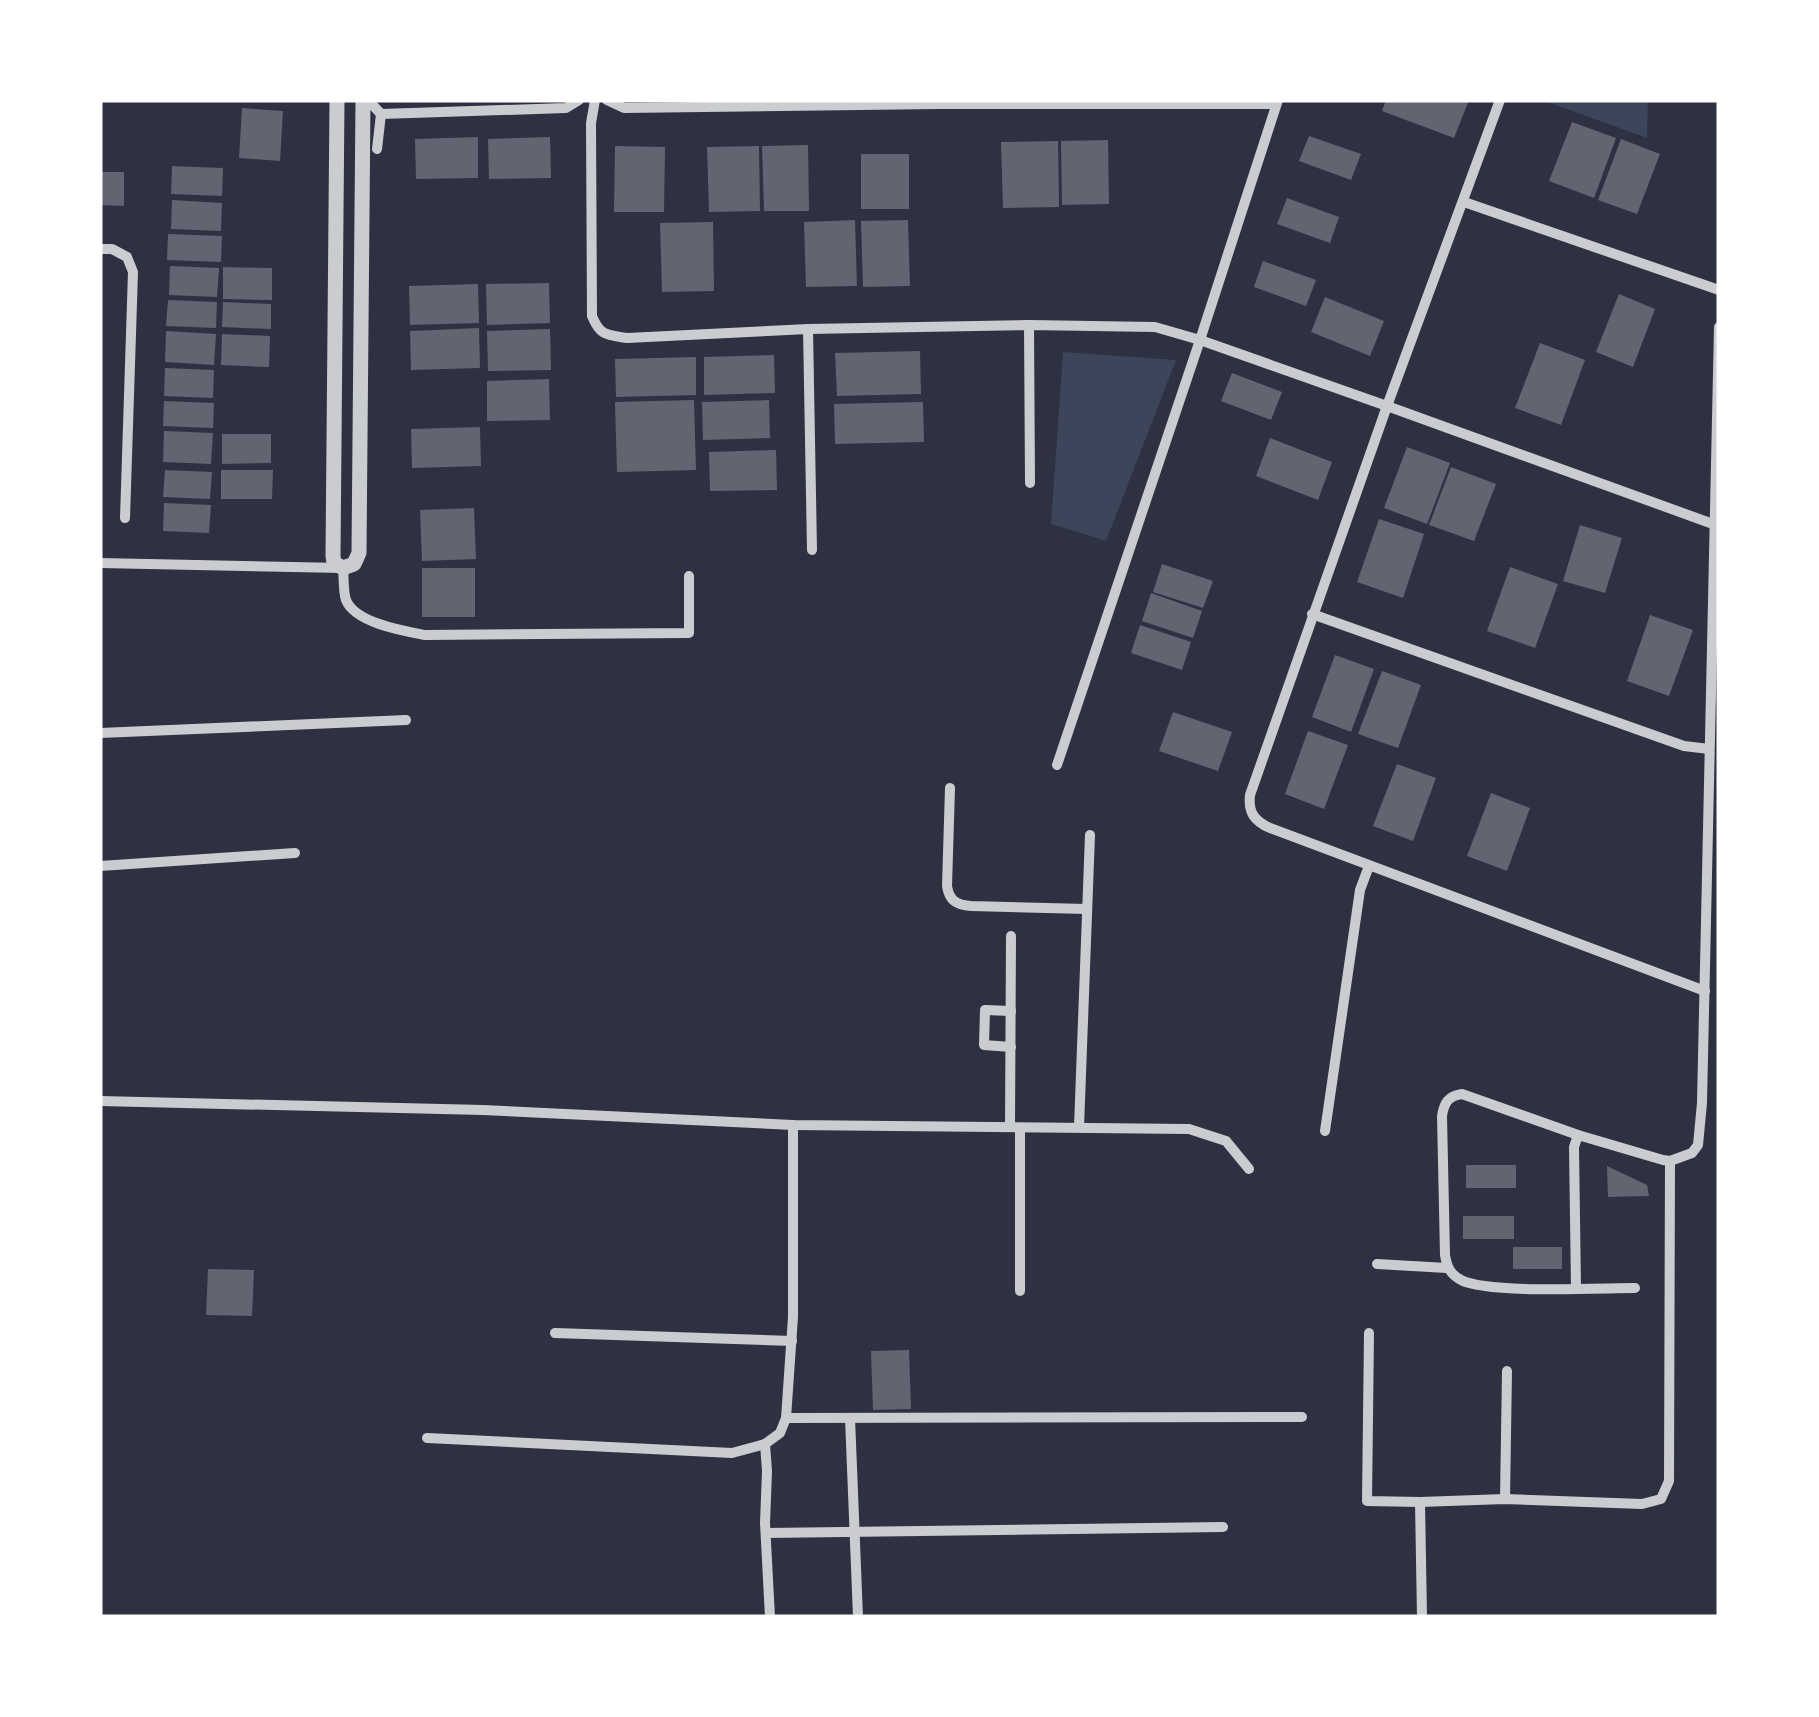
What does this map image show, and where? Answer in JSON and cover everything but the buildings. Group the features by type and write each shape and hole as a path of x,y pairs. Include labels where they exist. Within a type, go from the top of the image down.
{"street":[{"path":"337,100 333,556 334,562 343,568"},
{"path":"100,562 343,568 354,564 359,553 366,100"},
{"path":"366,100 381,114 566,108 579,100"},
{"path":"595,100 590,124 592,316 597,329 608,336 808,329 1155,326 1714,524"},
{"path":"607,100 624,108 938,102 1277,102 1056,765"},
{"path":"1500,100 1312,614 1248,807 1260,824 1705,991"},
{"path":"377,149 381,114"},
{"path":"1464,202 1719,290"},
{"path":"100,249 112,249 127,257 133,272 126,518"},
{"path":"1029,325 1030,482"},
{"path":"1635,1288 1471,1284 1456,1278 1447,1268 1442,1116 1444,1105 1454,1095 1469,1096 1641,1156 1670,1162 1692,1153 1698,1145 1705,991 1719,327"},
{"path":"808,329 812,550"},
{"path":"343,568 345,598 354,610 374,622 425,635 689,633 689,576"},
{"path":"1312,614 1684,746 1708,749"},
{"path":"100,733 406,720"},
{"path":"950,788 948,894 956,903 1088,910"},
{"path":"1079,1127 1090,835"},
{"path":"100,866 295,852"},
{"path":"1325,1131 1360,890 1369,866"},
{"path":"1011,936 1020,1290"},
{"path":"1010,1012 984,1010 984,1045 1011,1048"},
{"path":"100,1101 483,1110 794,1125 1189,1129 1226,1141 1249,1168"},
{"path":"427,1438 732,1453 765,1444 780,1433 786,1418 792,1341 794,1125"},
{"path":"1576,1288 1574,1147 1578,1135"},
{"path":"1369,1332 1367,1500 1505,1499 1642,1504 1661,1499 1669,1481 1670,1162"},
{"path":"1378,1264 1447,1268"},
{"path":"555,1333 792,1341"},
{"path":"1505,1499 1506,1371"},
{"path":"786,1418 1302,1417"},
{"path":"850,1418 858,1617"},
{"path":"765,1444 770,1617"},
{"path":"1420,1502 1422,1617"},
{"path":"766,1533 1223,1527"}],"shaded area":[{"path":"1542,100 1648,100 1647,138"},
{"path":"1063,352 1176,360 1106,541 1051,524"}]}
